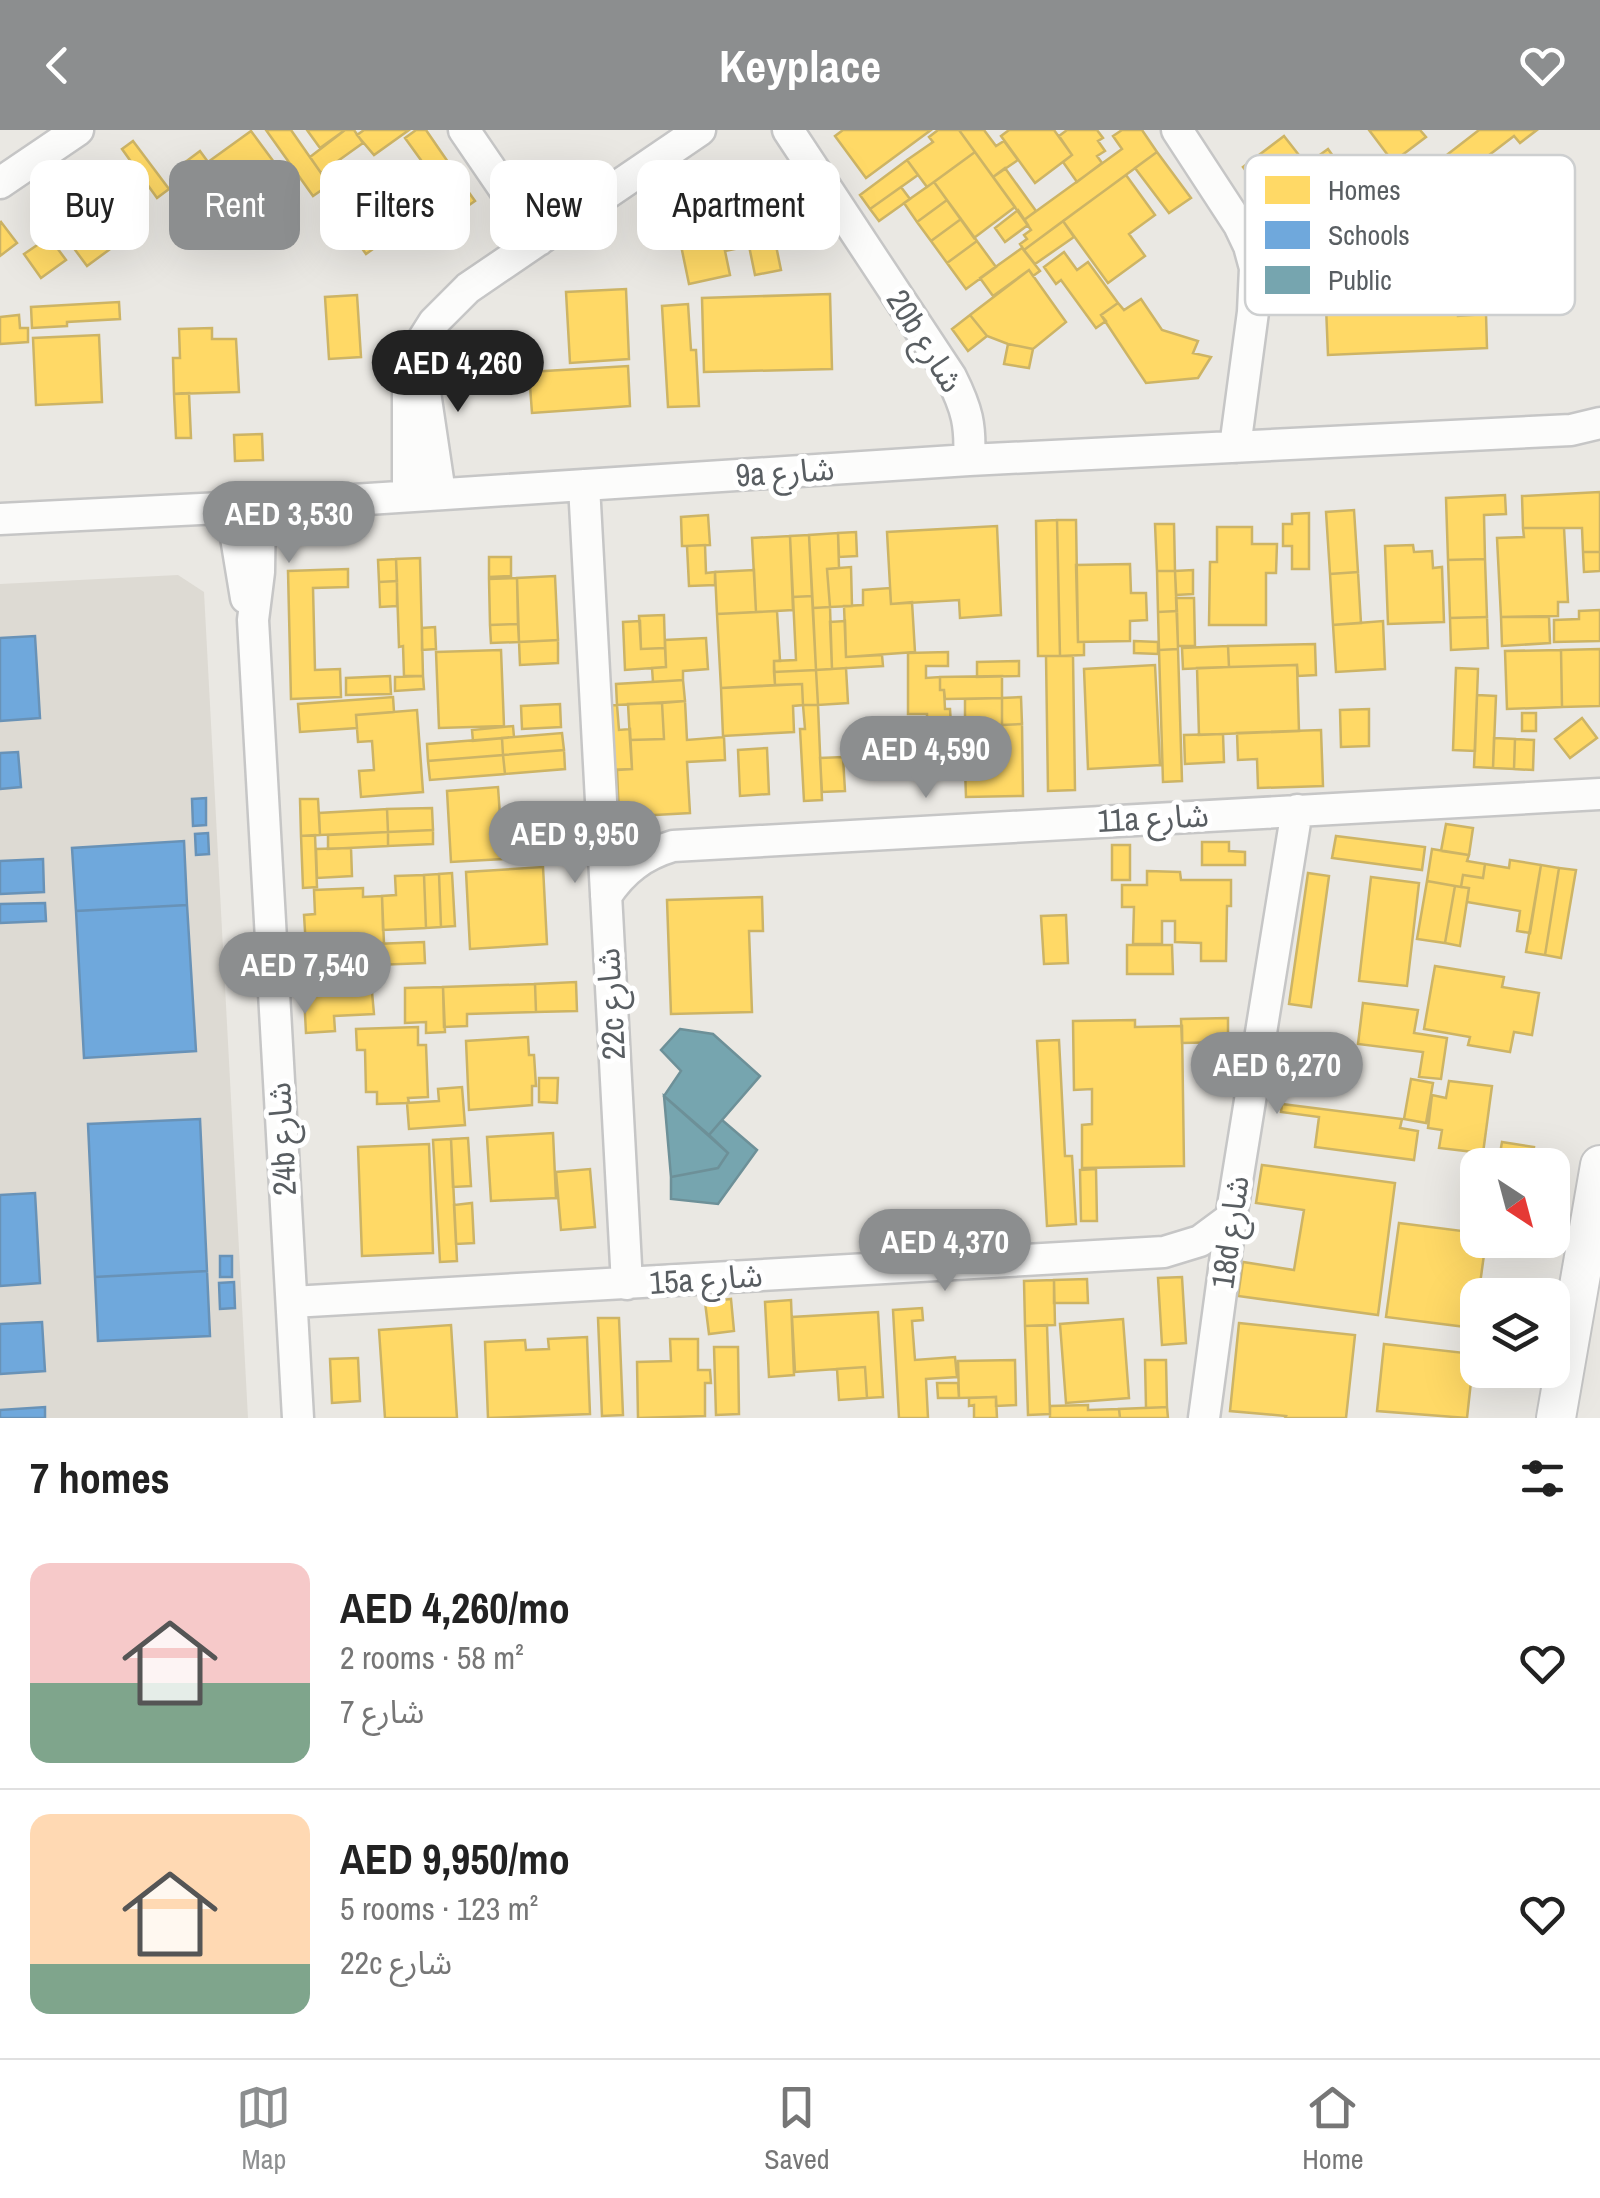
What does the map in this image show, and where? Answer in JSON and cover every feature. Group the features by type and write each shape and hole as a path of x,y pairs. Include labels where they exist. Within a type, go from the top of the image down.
{"street":[{"path":"0,183 78,130"},
{"path":"464,130 490,168"},
{"path":"617,187 700,130"},
{"name":"20b شارع","path":"788,130 951,377 971,431 969,460"},
{"path":"1177,130 1245,238"},
{"path":"408,496 408,389 422,341 441,314 468,288 524,250"},
{"path":"1236,448 1253,315"},
{"path":"422,341 424,390 440,493"},
{"name":"9a شارع","path":"0,518 245,507 969,460 1590,429"},
{"name":"22c شارع","path":"584,485 627,1284"},
{"name":"24b شارع","path":"245,507 240,571 252,620 298,1418"},
{"name":"11a شارع","path":"606,896 641,858 673,846 1600,794"},
{"name":"18d شارع","path":"1204,1418 1231,1218 1297,810"},
{"path":"1556,1418 1600,1165"},
{"name":"15a شارع","path":"292,1302 1164,1252 1200,1241 1231,1218"}],"shaded area":[{"path":"178,575 204,592 248,1418 0,1418 0,584"}],"building: Homes":[{"path":"266,130 291,130 320,172 320,191 313,196 300,178 300,160 287,160"},
{"path":"307,130 345,130 320,148"},
{"path":"345,130 354,130 363,143 339,160 320,160 320,172 310,157"},
{"path":"364,130 409,130 374,155 357,135"},
{"path":"416,130 426,130 447,160 421,160 405,138"},
{"path":"843,130 931,130 866,178 835,136"},
{"path":"938,130 959,130 975,152 927,187 907,160 933,142 929,137"},
{"path":"959,130 984,130 996,146 1004,141 1018,160 993,177"},
{"path":"1009,130 1054,130 1072,155 1035,183 1001,136"},
{"path":"1067,130 1097,130 1103,138 1098,141 1105,151 1097,156 1102,163 1077,182 1063,162 1072,155 1059,136"},
{"path":"1122,130 1142,130 1157,152 1024,250 1020,244 1031,230 1024,220 1122,149 1113,136"},
{"path":"1369,130 1420,130 1426,137 1402,155 1388,155"},
{"path":"1479,130 1537,130 1520,143 1514,136 1489,155 1448,154"},
{"path":"251,131 272,160 211,160"},
{"path":"1284,136 1299,155 1259,155"},
{"path":"133,141 147,160 130,160 122,149"},
{"path":"200,151 207,160 188,160"},
{"path":"975,152 1015,207 974,238 934,182"},
{"path":"1157,152 1191,198 1169,213 1135,168"},
{"path":"907,160 918,175 870,209 860,195"},
{"path":"149,162 169,189 157,198 149,187"},
{"path":"1005,168 1036,211 1024,220 993,177"},
{"path":"1126,175 1155,215 1129,234 1145,256 1108,283 1063,221"},
{"path":"934,182 947,200 917,222 904,203"},
{"path":"901,187 910,199 879,221 870,209"},
{"path":"947,200 961,219 931,241 917,222"},
{"path":"1018,210 1028,225 1005,242 995,228"},
{"path":"961,219 977,241 947,263 931,241"},
{"path":"1063,221 1074,237 1035,264 1024,250"},
{"path":"0,223 17,243 0,256"},
{"path":"977,241 996,267 966,289 947,263"},
{"path":"1022,248 1040,271 1033,276 1029,270 993,296 980,278"},
{"path":"30,250 59,250 66,260 41,278 24,254"},
{"path":"75,250 109,250 87,266"},
{"path":"682,250 730,250 725,251 730,275 689,284"},
{"path":"750,250 777,250 781,270 755,275"},
{"path":"1064,252 1077,270 1088,262 1118,303 1101,315 1106,321 1096,328 1061,280 1056,284 1044,267"},
{"path":"1029,270 1066,322 1033,349 987,336 970,315"},
{"path":"626,289 629,359 570,363 566,292"},
{"path":"830,294 832,369 704,372 702,298"},
{"path":"357,295 361,357 329,359 325,297"},
{"path":"1141,299 1162,330 1198,341 1193,353 1211,357 1198,378 1146,383 1101,315 1118,303 1124,310"},
{"path":"119,302 120,319 32,328 31,307"},
{"path":"688,304 691,350 696,350 699,406 668,407 662,306"},
{"path":"19,315 20,328 28,328 28,342 0,344 0,317"},
{"path":"970,315 987,336 968,351 952,329"},
{"path":"1326,315 1486,315 1487,348 1328,355"},
{"path":"212,328 212,339 236,339 239,392 174,394 173,358 180,358 179,329"},
{"path":"99,335 102,402 36,405 33,338"},
{"path":"1008,344 1033,349 1029,368 1004,364"},
{"path":"628,366 630,406 532,413 529,372"},
{"path":"189,393 191,438 176,438 174,394"},
{"path":"262,434 263,460 235,461 234,435"},
{"path":"1600,492 1600,552 1583,552 1582,528 1523,528 1522,496"},
{"path":"1505,495 1506,514 1484,515 1485,559 1448,560 1446,498"},
{"path":"1354,510 1358,572 1330,574 1326,512"},
{"path":"1309,513 1309,569 1292,569 1292,546 1283,546 1283,524 1292,524 1292,514"},
{"path":"708,515 710,545 682,546 681,517"},
{"path":"1057,520 1060,656 1038,656 1036,521"},
{"path":"1057,520 1076,520 1078,642 1084,642 1084,655 1060,656"},
{"path":"1155,524 1174,524 1175,571 1157,571"},
{"path":"997,526 1001,615 960,618 959,600 891,604 887,532"},
{"path":"1217,527 1252,527 1252,544 1277,544 1276,573 1266,573 1266,625 1209,625 1210,562 1217,562"},
{"path":"1523,528 1564,528 1568,602 1558,602 1558,616 1501,617 1497,538 1524,537"},
{"path":"856,532 857,556 839,557 838,533"},
{"path":"838,533 839,568 827,569 830,607 813,608 809,535"},
{"path":"809,535 812,596 793,597 790,536"},
{"path":"790,536 793,610 756,612 752,538"},
{"path":"705,545 706,573 715,572 715,585 689,586 687,546"},
{"path":"1413,545 1414,552 1432,551 1433,568 1442,567 1444,622 1388,624 1385,546"},
{"path":"1583,552 1600,552 1600,571 1584,572"},
{"path":"489,557 511,557 511,576 489,577"},
{"path":"420,558 423,676 404,676 403,646 399,647 396,559"},
{"path":"396,559 397,581 379,582 378,560"},
{"path":"1485,559 1487,617 1450,618 1448,560"},
{"path":"1130,564 1131,593 1146,593 1147,620 1130,621 1130,641 1078,642 1076,565"},
{"path":"851,567 852,606 830,607 827,569"},
{"path":"348,569 348,587 313,588 315,670 340,669 341,697 291,699 288,571"},
{"path":"754,570 756,612 717,614 715,572"},
{"path":"1193,570 1193,594 1176,595 1175,571"},
{"path":"1157,571 1175,571 1177,611 1158,612"},
{"path":"1358,572 1361,623 1333,625 1330,574"},
{"path":"555,576 558,640 519,642 517,578"},
{"path":"517,578 518,624 490,625 489,579"},
{"path":"397,581 397,606 380,607 379,582"},
{"path":"890,588 891,604 912,602 915,652 846,657 844,606 863,605 863,590"},
{"path":"812,596 816,670 774,672 774,661 796,660 793,597"},
{"path":"1176,598 1194,598 1195,646 1178,646"},
{"path":"830,607 832,669 816,670 813,608"},
{"path":"1600,610 1600,641 1554,642 1554,620 1579,619 1579,611"},
{"path":"777,611 780,661 774,661 775,685 721,688 717,614"},
{"path":"1177,611 1178,649 1159,650 1158,612"},
{"path":"664,615 665,648 641,649 639,616"},
{"path":"1487,617 1488,648 1451,650 1450,618"},
{"path":"1501,617 1549,617 1550,643 1502,646"},
{"path":"640,621 641,649 665,648 666,667 625,670 623,622"},
{"path":"845,621 846,657 882,655 883,666 832,669 830,622"},
{"path":"1383,621 1385,669 1336,672 1333,625"},
{"path":"518,624 519,642 491,643 490,625"},
{"path":"435,627 436,649 422,650 422,628"},
{"path":"706,638 708,669 683,671 683,680 653,682 652,668 666,667 665,640"},
{"path":"558,640 558,663 520,665 519,642"},
{"path":"1134,641 1158,642 1158,654 1134,653"},
{"path":"1315,644 1316,675 1298,676 1297,665 1229,667 1228,646"},
{"path":"1228,646 1229,667 1183,669 1182,648"},
{"path":"1178,649 1182,781 1163,782 1159,650"},
{"path":"1600,649 1600,706 1562,707 1561,650"},
{"path":"501,650 504,726 439,728 436,652"},
{"path":"1561,650 1562,707 1507,709 1505,651"},
{"path":"948,652 948,666 926,666 926,678 940,677 951,725 927,725 927,714 908,714 908,653"},
{"path":"1046,656 1073,656 1075,790 1048,791"},
{"path":"1019,661 1019,676 977,677 977,662"},
{"path":"1155,665 1160,765 1088,769 1084,669"},
{"path":"1297,665 1299,731 1199,735 1197,668"},
{"path":"846,668 848,703 818,705 816,670"},
{"path":"1456,668 1478,669 1475,751 1453,750"},
{"path":"816,670 818,705 803,705 802,684 775,685 774,672"},
{"path":"390,676 391,694 346,695 346,678"},
{"path":"423,676 424,689 395,691 395,677"},
{"path":"1002,676 1002,698 945,699 944,690 940,690 940,677"},
{"path":"683,680 685,701 617,705 616,684"},
{"path":"802,684 803,705 793,706 794,732 723,736 721,688"},
{"path":"1477,695 1496,696 1493,768 1474,767"},
{"path":"393,697 394,712 356,715 357,728 300,732 298,704"},
{"path":"1021,697 1022,724 1002,725 1002,698"},
{"path":"1002,698 1002,725 965,725 965,699"},
{"path":"685,701 687,740 724,737 725,760 687,762 690,813 619,817 617,770 632,769 630,740 664,739 662,703"},
{"path":"662,703 664,739 630,740 628,704"},
{"path":"560,704 561,727 522,729 521,706"},
{"path":"617,705 619,730 630,729 632,769 606,770 603,706"},
{"path":"803,705 818,705 822,800 804,801 800,729 805,729"},
{"path":"1369,709 1369,746 1341,747 1340,710"},
{"path":"417,710 423,792 361,797 359,771 374,770 372,741 358,742 356,715"},
{"path":"1522,713 1536,713 1536,731 1522,731"},
{"path":"1582,718 1597,738 1570,758 1555,739"},
{"path":"1022,724 1023,796 966,797 965,768 1003,767 1002,725"},
{"path":"979,725 1002,725 1003,767 980,768"},
{"path":"513,726 514,737 473,741 472,730"},
{"path":"1321,730 1323,786 1258,788 1257,759 1238,760 1237,733"},
{"path":"562,733 564,750 503,755 502,738"},
{"path":"1223,734 1224,762 1185,764 1184,735"},
{"path":"502,738 503,755 428,761 427,744"},
{"path":"1494,738 1515,739 1514,769 1493,768"},
{"path":"1515,739 1534,740 1533,770 1514,769"},
{"path":"767,748 769,794 740,796 738,750"},
{"path":"564,750 565,769 505,774 503,755"},
{"path":"503,755 505,774 430,780 428,761"},
{"path":"843,757 845,791 822,792 820,758"},
{"path":"498,787 503,859 451,862 447,791"},
{"path":"300,799 318,799 320,835 301,836"},
{"path":"432,808 433,830 388,832 387,809"},
{"path":"387,809 388,832 320,835 319,813"},
{"path":"1446,824 1473,828 1469,855 1441,851"},
{"path":"433,830 433,844 388,846 388,832"},
{"path":"388,832 388,846 328,849 328,835"},
{"path":"315,835 317,887 303,888 301,836"},
{"path":"1336,836 1425,847 1422,870 1332,858"},
{"path":"1202,842 1229,842 1229,851 1245,852 1245,865 1202,865"},
{"path":"1112,845 1130,845 1130,880 1112,880"},
{"path":"351,848 352,876 317,878 316,849"},
{"path":"1432,849 1469,855 1467,861 1485,864 1483,878 1463,875 1461,887 1427,881"},
{"path":"1510,860 1541,865 1530,933 1517,931 1520,911 1467,902 1469,888 1461,887 1463,875 1483,878 1485,864 1509,868"},
{"path":"1541,865 1559,868 1545,955 1526,952"},
{"path":"543,867 547,944 470,949 466,872"},
{"path":"1559,868 1576,870 1561,958 1545,955"},
{"path":"1147,871 1180,872 1181,880 1231,880 1226,961 1201,961 1201,943 1175,942 1175,921 1162,921 1162,944 1133,944 1134,907 1122,907 1122,885 1147,885"},
{"path":"452,873 455,926 441,927 439,874"},
{"path":"1308,873 1329,876 1311,1007 1289,1004"},
{"path":"439,874 441,927 426,928 424,875"},
{"path":"424,875 426,928 383,930 382,896 396,895 395,876"},
{"path":"1371,877 1419,883 1407,986 1359,981"},
{"path":"1427,881 1455,886 1445,943 1417,939"},
{"path":"1455,886 1469,888 1460,946 1445,943"},
{"path":"363,888 363,897 382,896 384,944 306,947 304,915 315,914 314,890"},
{"path":"762,897 763,931 749,931 752,1012 671,1014 667,900"},
{"path":"1066,915 1068,963 1044,964 1041,916"},
{"path":"424,942 425,963 376,965 375,944"},
{"path":"375,944 376,965 306,969 306,947"},
{"path":"1127,945 1172,945 1173,974 1127,974"},
{"path":"1435,966 1504,977 1502,987 1539,993 1532,1035 1514,1032 1510,1052 1468,1045 1470,1037 1424,1029"},
{"path":"576,982 577,1011 536,1012 535,984"},
{"path":"535,984 536,1012 467,1014 467,1026 444,1027 443,987"},
{"path":"443,987 445,1032 426,1033 426,1022 405,1023 405,988"},
{"path":"372,992 374,1014 334,1016 335,1031 306,1033 304,995"},
{"path":"1363,1003 1418,1010 1414,1033 1447,1038 1441,1079 1419,1077 1423,1052 1358,1044"},
{"path":"1228,1018 1228,1042 1182,1043 1181,1019"},
{"path":"1135,1020 1135,1027 1182,1026 1184,1166 1082,1168 1082,1125 1092,1124 1092,1089 1074,1090 1073,1021"},
{"path":"418,1027 418,1045 426,1045 428,1097 408,1098 409,1103 377,1104 377,1092 366,1092 365,1050 357,1050 356,1029"},
{"path":"528,1037 529,1055 534,1055 536,1086 532,1086 532,1105 469,1110 466,1041"},
{"path":"1059,1040 1065,1156 1072,1156 1076,1224 1047,1226 1037,1041"},
{"path":"539,1078 558,1078 557,1103 539,1102"},
{"path":"1411,1079 1433,1083 1426,1123 1404,1119"},
{"path":"1449,1081 1492,1086 1484,1148 1439,1148 1442,1130 1428,1128 1432,1095 1446,1098"},
{"path":"462,1087 465,1125 409,1129 407,1103 439,1101 438,1089"},
{"path":"1282,1104 1402,1119 1400,1128 1418,1131 1414,1160 1315,1147 1319,1117 1281,1112"},
{"path":"553,1133 556,1198 491,1201 487,1137"},
{"path":"468,1138 471,1186 453,1187 451,1139"},
{"path":"451,1139 457,1261 440,1262 433,1140"},
{"path":"1502,1142 1534,1147 1534,1148 1501,1148"},
{"path":"429,1144 433,1253 362,1256 358,1147"},
{"path":"1262,1165 1395,1183 1378,1315 1238,1296 1243,1262 1294,1270 1304,1210 1256,1203"},
{"path":"590,1169 595,1227 561,1230 556,1172"},
{"path":"1096,1169 1097,1221 1081,1221 1080,1170"},
{"path":"472,1203 474,1243 456,1244 454,1205"},
{"path":"1399,1223 1460,1231 1460,1258 1484,1258 1481,1278 1460,1278 1460,1326 1386,1317"},
{"path":"1182,1277 1186,1343 1162,1345 1158,1278"},
{"path":"1087,1279 1088,1303 1054,1303 1054,1280"},
{"path":"1054,1280 1055,1325 1025,1326 1024,1281"},
{"path":"731,1299 734,1331 709,1334 705,1302"},
{"path":"791,1300 794,1375 769,1377 765,1302"},
{"path":"922,1308 923,1320 912,1321 915,1360 955,1357 957,1377 926,1379 928,1418 899,1418 893,1310"},
{"path":"878,1312 883,1397 867,1398 865,1367 795,1372 792,1317"},
{"path":"598,1318 619,1318 623,1415 602,1416"},
{"path":"1123,1319 1129,1398 1066,1403 1060,1324"},
{"path":"1239,1323 1355,1335 1346,1418 1285,1418 1230,1411"},
{"path":"451,1325 457,1418 385,1418 379,1330"},
{"path":"1047,1325 1050,1414 1028,1415 1025,1326"},
{"path":"587,1337 590,1414 488,1418 485,1342 525,1340 526,1350 549,1349 548,1339"},
{"path":"670,1339 698,1339 698,1370 710,1370 711,1383 705,1383 705,1416 638,1418 637,1362 671,1361"},
{"path":"1384,1344 1460,1352 1460,1388 1470,1388 1467,1418 1377,1411"},
{"path":"714,1347 738,1347 739,1414 716,1415"},
{"path":"358,1358 360,1401 332,1403 330,1359"},
{"path":"1015,1360 1016,1405 996,1406 996,1397 959,1398 958,1361"},
{"path":"1145,1360 1166,1360 1167,1407 1146,1408"},
{"path":"865,1367 867,1398 839,1400 837,1369"},
{"path":"937,1383 958,1383 959,1398 938,1398"},
{"path":"996,1397 997,1418 974,1418 974,1405 969,1406 969,1398"},
{"path":"1088,1405 1088,1410 1119,1409 1120,1418 1050,1418 1050,1406"},
{"path":"1167,1407 1168,1418 1120,1418 1119,1409"}],"building: Schools":[{"path":"35,636 40,718 0,721 0,638"},
{"path":"18,752 21,787 0,789 0,753"},
{"path":"206,798 206,825 193,826 192,799"},
{"path":"208,833 209,854 196,855 195,834"},
{"path":"184,841 187,905 76,911 72,848"},
{"path":"43,859 44,892 0,894 0,861"},
{"path":"45,903 46,921 0,923 0,904"},
{"path":"187,905 196,1051 84,1058 76,911"},
{"path":"200,1119 207,1271 95,1277 88,1124"},
{"path":"35,1193 40,1283 0,1286 0,1195"},
{"path":"220,1256 232,1256 232,1277 220,1277"},
{"path":"207,1271 210,1336 98,1341 95,1277"},
{"path":"234,1282 235,1308 220,1309 219,1283"},
{"path":"42,1322 45,1371 0,1374 0,1324"},
{"path":"45,1407 45,1418 0,1418 0,1410"}],"building: Public":[{"path":"680,1029 713,1034 760,1076 709,1135 664,1096 681,1071 661,1050"},
{"path":"664,1096 728,1153 718,1168 671,1177"},
{"path":"722,1120 757,1150 718,1204 671,1199 671,1177 718,1168 728,1153 709,1135"}]}
